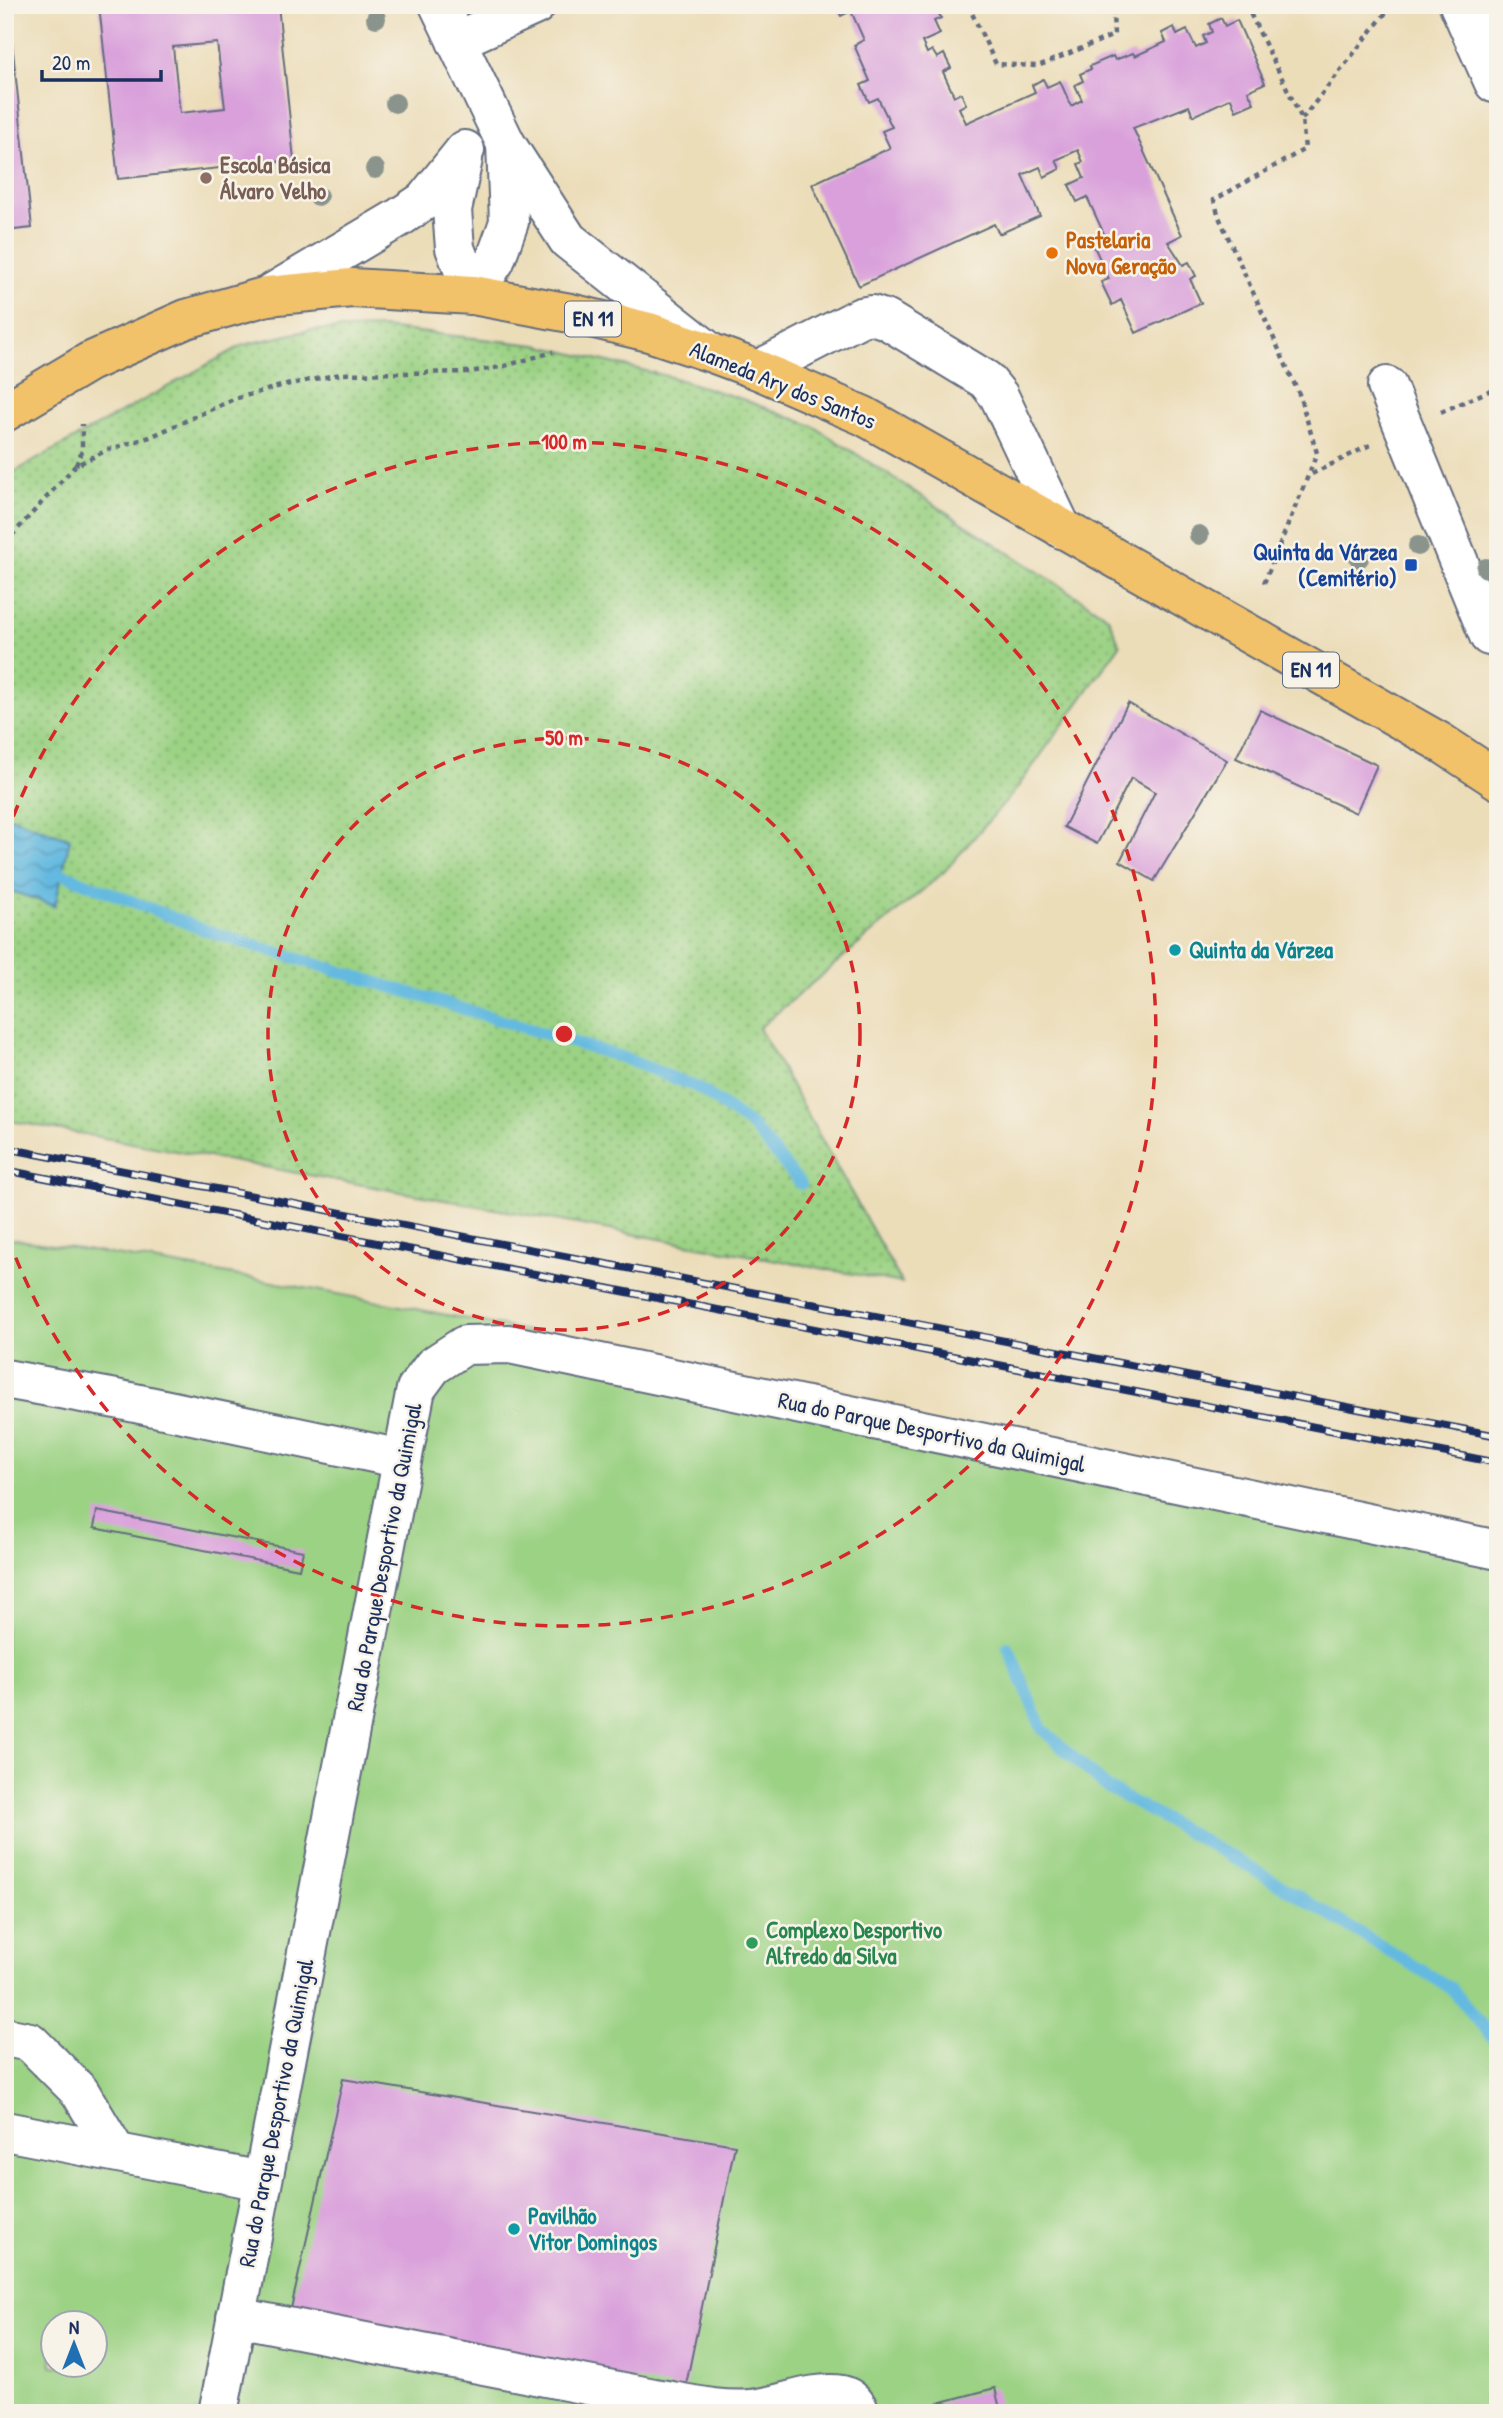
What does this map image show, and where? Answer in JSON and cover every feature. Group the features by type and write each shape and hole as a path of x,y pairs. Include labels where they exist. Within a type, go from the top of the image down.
{"main road":[{"name":"Alameda Ary dos Santos","path":"5,412 89,362 174,324 267,296 352,288 472,295 649,332 758,370 864,416 1440,742 1498,780"}],"street":[{"path":"439,5 506,144 568,240 712,353"},
{"path":"456,41 536,5"},
{"path":"1459,5 1494,83"},
{"path":"1495,5 1498,11"},
{"path":"472,295 455,248 452,210 465,150 473,77"},
{"path":"472,295 495,261 509,222 506,144"},
{"path":"267,296 424,201 465,150"},
{"path":"758,370 861,317 872,315 887,320 986,380 999,396 1062,529"},
{"path":"1387,386 1489,636"},
{"name":"Rua do Parque Desportivo da Quimigal","path":"218,2413 416,1388 433,1366 465,1345 509,1344 1498,1550"},
{"path":"5,1379 116,1399 402,1459"},
{"path":"5,2038 30,2042 80,2092 116,2152"},
{"path":"5,2131 262,2181"},
{"path":"236,2317 667,2400 720,2408 750,2409 822,2394 845,2395 857,2404 860,2413"}],"path":[{"path":"968,5 996,64 1038,66 1114,35 1113,12 1109,5"},
{"path":"1246,5 1302,119 1305,149 1214,200 1224,229 1299,394 1317,453 1264,583"},
{"path":"1302,119 1392,5"},
{"path":"75,466 107,450 150,438 234,399 282,386 340,374 470,372 501,367 558,350"},
{"path":"1308,476 1339,459 1498,387"},
{"path":"5,543 47,500 75,466 82,451 82,424"}],"green space":[{"path":"382,328 537,345 671,377 742,399 813,426 1108,617 1120,645 1015,791 944,872 759,1028 902,1283 5,1120 5,477 243,345 310,330"},
{"name":"Complexo Desportivo Alfredo da Silva","path":"5,1238 267,1281 527,1331 1498,1562 1498,2413 5,2413"}],"water":[{"path":"5,815 70,839 55,906 5,889"}],"building":[{"path":"5,5 8,5 32,228 5,231"},
{"path":"99,5 278,5 294,160 118,179","holes":["217,43 225,108 180,113 173,47"]},
{"path":"836,5 925,5 927,8 935,5 941,18 934,21 940,34 922,42 927,53 932,50 937,58 944,54 951,68 943,72 954,96 961,93 966,104 959,108 966,123 1035,92 1032,85 1043,79 1047,87 1060,81 1071,106 1082,100 1075,85 1083,81 1080,74 1091,69 1090,66 1113,56 1115,60 1133,53 1135,56 1166,42 1162,33 1174,27 1177,35 1187,30 1196,48 1206,43 1203,36 1212,32 1209,24 1221,18 1225,26 1237,20 1265,83 1248,91 1254,103 1236,111 1231,98 1193,116 1189,106 1133,128 1182,235 1168,242 1183,265 1189,262 1196,276 1190,279 1201,303 1136,333 1121,300 1112,305 1101,282 1109,279 1092,242 1105,236 1087,197 1077,202 1069,185 1084,178 1078,164 1083,162 1078,150 1056,160 1060,169 1044,177 1040,167 1022,175 1040,216 999,234 994,224 859,286 812,184 890,148 882,131 892,127 878,98 869,102 861,85 870,81 854,45 864,40 851,11 841,16"},
{"path":"1128,703 1227,760 1154,881 1120,861 1155,792 1131,778 1097,844 1064,827"},
{"path":"1260,710 1377,765 1356,813 1236,758"},
{"path":"97,1511 303,1551 299,1569 94,1528"},
{"name":"Pavilhão Vitor Domingos","path":"343,2079 735,2145 685,2390 290,2313"},
{"path":"995,2388 1001,2413 941,2413 938,2403"}],"waterway":[{"path":"63,874 207,931 621,1057 699,1088 752,1126 801,1184"},
{"path":"1008,1647 1042,1729 1106,1787 1250,1867 1451,1988 1498,2045"}],"railway":[{"path":"5,1148 1498,1436"},
{"path":"5,1170 1498,1463"}],"place":[{"name":"Escola Básica Álvaro Velho","path":"206,178"},
{"name":"Pastelaria Nova Geração","path":"1052,253"},
{"name":"Quinta da Várzea (Cemitério)","path":"1411,565"},
{"name":"Quinta da Várzea","path":"1175,950"},
{"name":"Complexo Desportivo Alfredo da Silva","path":"752,1943"},
{"name":"Pavilhão Vitor Domingos","path":"514,2229"}]}
